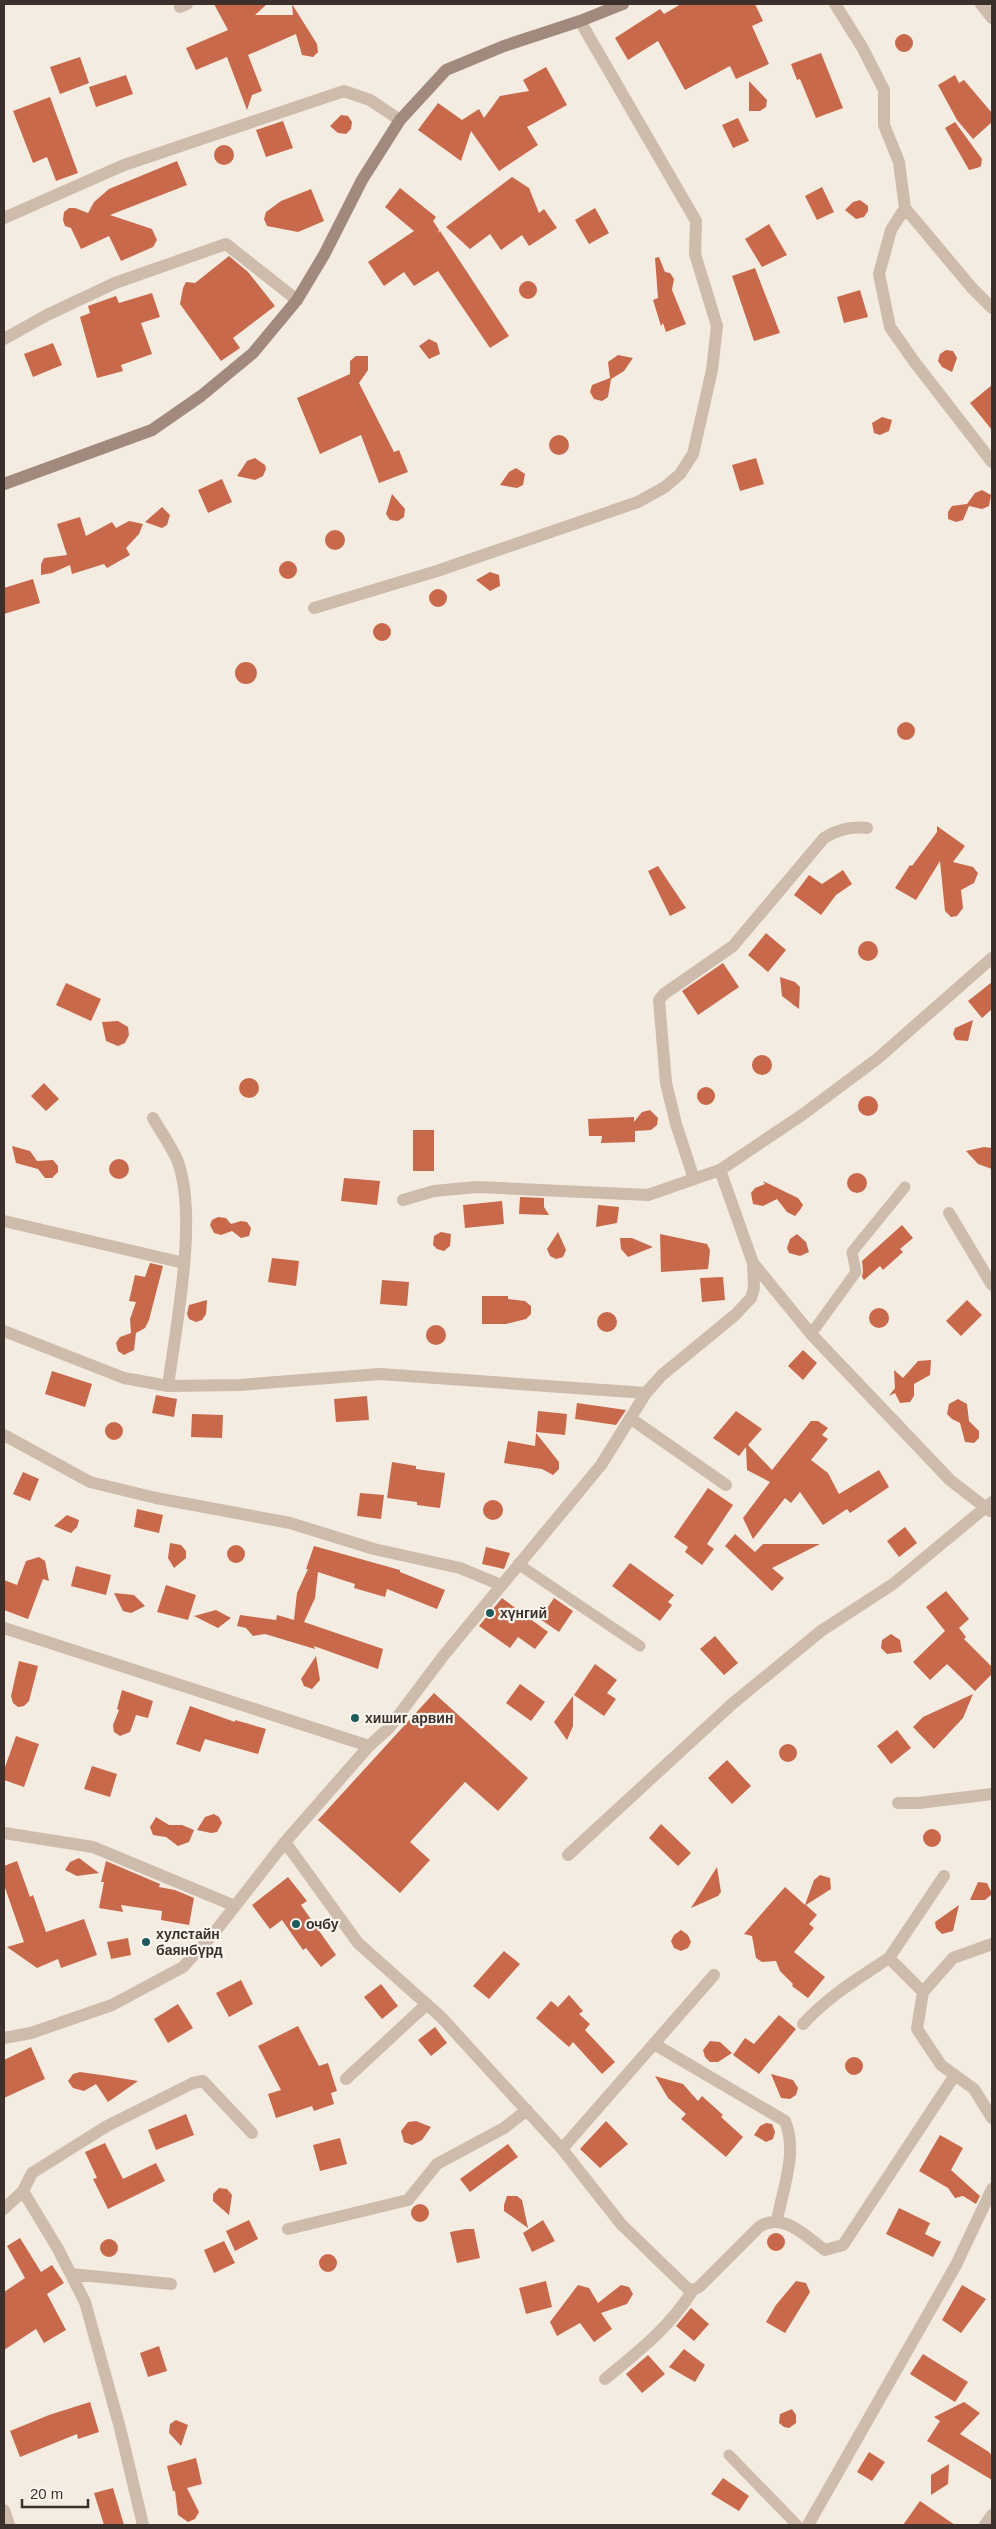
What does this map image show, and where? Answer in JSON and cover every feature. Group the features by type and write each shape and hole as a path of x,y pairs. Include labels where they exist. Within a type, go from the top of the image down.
{"main road":[{"path":"4,484 152,430 201,396 253,353 297,300 324,256 362,180 400,120 446,70 504,46 580,21 623,4"}],"street":[{"path":"835,4 862,47 884,90 884,125 899,162 905,208 972,288 992,308"},
{"path":"981,4 992,18"},
{"path":"314,608 436,571 638,502 665,487 680,474 693,454 712,370 717,326 694,254 696,221 580,21"},
{"path":"4,218 124,165 344,91 370,100 400,120"},
{"path":"905,208 891,230 879,274 890,327 913,360 992,462"},
{"path":"4,339 47,315 116,283 226,244 297,300"},
{"path":"694,1179 676,1124 666,1082 659,1000 664,994 733,946 824,838 835,831 855,826 867,828"},
{"path":"403,1200 434,1191 477,1187 648,1195 720,1170 802,1115 877,1059 992,958"},
{"path":"153,1118 178,1162 185,1199 184,1263 168,1386"},
{"path":"4,2038 31,2033 112,2005 183,1967 235,1906 285,1842 369,1746 389,1728 444,1655 601,1465 646,1393 662,1375 735,1315 751,1298 754,1288 753,1263 720,1170"},
{"path":"949,1213 992,1285"},
{"path":"4,1222 184,1263"},
{"path":"568,1855 732,1704 821,1631 893,1584 990,1508 950,1480 811,1334 753,1263"},
{"path":"4,1331 124,1378 168,1386 239,1385 380,1374 646,1393"},
{"path":"630,1418 726,1485"},
{"path":"4,1436 90,1482 156,1498 290,1523 374,1549 460,1568 502,1585"},
{"path":"4,1628 369,1746"},
{"path":"898,1803 919,1803 992,1794"},
{"path":"4,1834 93,1847 235,1906"},
{"path":"4,1844 20,1835"},
{"path":"285,1842 358,1944 441,2017 562,2149 621,2224 687,2288 693,2290"},
{"path":"803,2024 815,2010 837,1993 889,1958 944,1876"},
{"path":"992,1944 953,1958 923,1992 917,2029 941,2065 974,2089 992,2118"},
{"path":"889,1958 923,1992"},
{"path":"562,2149 714,1975"},
{"path":"346,2079 427,2004"},
{"path":"654,2044 785,2121 790,2134 791,2149 777,2220"},
{"path":"605,2378 658,2336 678,2315 693,2290 699,2287 759,2227 768,2221 777,2220 788,2224 825,2250 843,2245 956,2075"},
{"path":"4,2209 23,2191 32,2173 107,2126 193,2083 204,2081 252,2133"},
{"path":"288,2229 408,2200 437,2164 504,2128 527,2110"},
{"path":"808,2525 956,2265 992,2189"},
{"path":"23,2191 85,2302 93,2325 143,2525"},
{"path":"71,2274 172,2284"},
{"path":"4,2510 9,2525"},
{"path":"985,2525 992,2515"}],"lane":[{"path":"811,1334 856,1272 852,1252 905,1187"},
{"path":"518,1564 640,1646"},
{"path":"729,2455 797,2525"}],"building":[{"path":"214,4 267,4 255,15 293,15 292,4 317,44 318,52 313,57 302,55 296,34 248,55 262,91 252,95 247,110 227,57 196,70 186,48 228,30"},
{"path":"681,4 755,4 763,21 752,26 769,64 736,79 730,66 685,90 658,41 628,60 615,38 660,9 664,14"},
{"path":"900,34 908,34 913,39 911,50 900,52 895,47 895,39"},
{"path":"821,53 843,108 816,118 800,79 797,80 791,64"},
{"path":"80,57 89,83 60,94 50,67"},
{"path":"546,67 567,105 527,127 538,145 499,171 471,131 461,161 418,130 438,103 462,120 479,109 484,118 500,96 529,91 523,80"},
{"path":"126,75 133,94 96,107 89,87"},
{"path":"955,75 959,83 964,80 992,113 992,122 973,139 957,120 938,85"},
{"path":"749,81 767,100 766,107 760,111 749,111"},
{"path":"50,97 78,173 56,181 47,157 33,163 13,111"},
{"path":"341,115 348,116 352,122 351,129 346,134 338,133 330,126"},
{"path":"738,118 749,141 733,148 722,125"},
{"path":"283,121 293,148 266,157 256,130"},
{"path":"955,122 982,159 981,166 969,170 945,128"},
{"path":"224,145 231,148 234,155 231,162 224,165 217,162 214,155 217,148"},
{"path":"177,161 187,185 110,215 152,229 157,240 153,247 121,261 109,236 81,249 71,228 65,226 63,220 64,212 69,208 75,208 88,213 94,202 109,189"},
{"path":"512,177 529,188 539,213 544,209 557,228 529,246 522,235 501,250 490,234 470,249 446,227"},
{"path":"822,187 834,212 817,220 805,196"},
{"path":"400,188 436,217 433,221 439,230 438,233 440,231 509,336 490,348 438,271 414,286 404,272 384,286 368,262 414,231 385,207"},
{"path":"311,189 324,221 298,232 267,226 264,219 266,212 281,201"},
{"path":"860,200 868,206 868,211 864,217 856,219 845,210 853,202"},
{"path":"595,208 609,233 589,244 575,220"},
{"path":"769,224 787,255 762,267 745,239"},
{"path":"229,256 248,272 275,306 233,338 240,348 221,361 180,304 186,282 195,283"},
{"path":"659,257 665,272 670,273 674,279 672,290 686,324 666,332 663,323 661,326 653,300 658,298 655,258"},
{"path":"755,268 780,333 754,341 732,276"},
{"path":"528,281 534,284 537,290 534,296 528,299 522,296 519,290 522,284"},
{"path":"860,290 868,317 844,323 837,297"},
{"path":"152,293 160,317 141,323 152,354 121,365 123,371 97,378 80,317 90,313 88,306 116,296 119,303"},
{"path":"429,339 437,343 440,354 429,359 419,346"},
{"path":"53,343 62,365 33,377 24,354"},
{"path":"946,350 953,351 957,358 952,372 942,367 938,361 940,354"},
{"path":"618,355 633,358 624,371 611,379 608,397 602,401 594,399 590,392 592,385 610,378 608,362"},
{"path":"356,356 368,356 368,370 359,383 394,452 399,450 408,472 379,483 361,435 320,454 297,398 350,374 350,361"},
{"path":"992,385 992,430 970,403"},
{"path":"882,417 892,420 889,431 880,435 874,433 872,423"},
{"path":"559,435 566,438 569,445 566,452 559,455 552,452 549,445 552,438"},
{"path":"255,458 265,465 266,469 263,476 255,480 237,476 247,461"},
{"path":"756,458 764,484 740,491 732,465"},
{"path":"516,468 525,474 523,485 517,488 500,485 509,472"},
{"path":"222,479 232,502 208,513 198,490"},
{"path":"982,490 991,495 989,506 982,509 969,506 963,520 956,522 948,519 948,512 952,506 967,504 975,493"},
{"path":"392,494 405,509 404,517 398,521 390,520 386,514"},
{"path":"162,507 170,515 167,525 162,528 145,522"},
{"path":"80,517 86,536 112,522 116,528 129,521 143,524 139,534 126,548 130,555 107,568 104,564 72,574 70,565 52,573 41,575 41,564 44,558 67,555 57,524"},
{"path":"335,530 342,533 345,540 342,547 335,550 328,547 325,540 328,533"},
{"path":"288,561 294,564 297,570 294,576 288,579 282,576 279,570 282,564"},
{"path":"490,572 499,575 500,586 490,591 476,580"},
{"path":"33,579 40,603 4,614 4,588"},
{"path":"438,589 444,592 447,598 444,604 438,607 432,604 429,598 432,592"},
{"path":"378,623 386,623 391,628 389,639 378,641 373,636 373,628"},
{"path":"246,662 254,665 257,673 254,681 246,684 238,681 235,673 238,665"},
{"path":"906,722 912,725 915,731 912,737 906,740 900,737 897,731 900,725"},
{"path":"937,826 965,846 953,862 973,867 978,873 974,883 961,890 963,908 957,916 951,917 945,911 940,861 916,900 895,888 910,865 912,866 937,832"},
{"path":"658,866 686,908 670,916 648,871"},
{"path":"843,870 852,884 836,895 821,915 794,895 809,875 822,884"},
{"path":"766,933 786,950 768,972 748,955"},
{"path":"868,941 875,944 878,951 875,958 868,961 861,958 858,951 861,944"},
{"path":"723,963 739,987 698,1015 682,991"},
{"path":"780,977 795,982 800,987 799,1009 782,996"},
{"path":"992,982 992,1009 982,1018 968,1001"},
{"path":"66,983 101,999 91,1021 56,1005"},
{"path":"973,1020 968,1041 956,1040 953,1034 955,1028"},
{"path":"118,1021 128,1027 129,1035 125,1043 118,1046 106,1041 102,1022"},
{"path":"762,1055 769,1058 772,1065 769,1072 762,1075 755,1072 752,1065 755,1058"},
{"path":"249,1078 256,1081 259,1088 256,1095 249,1098 242,1095 239,1088 242,1081"},
{"path":"44,1083 59,1099 46,1111 31,1096"},
{"path":"702,1087 710,1087 715,1092 713,1103 702,1105 697,1100 697,1092"},
{"path":"868,1096 875,1099 878,1106 875,1113 868,1116 861,1113 858,1106 861,1099"},
{"path":"650,1110 658,1118 657,1125 651,1130 635,1131 635,1142 601,1143 602,1136 589,1136 588,1119 634,1117 634,1122 642,1112"},
{"path":"413,1130 434,1130 434,1171 413,1171"},
{"path":"12,1146 30,1151 37,1161 53,1160 58,1166 58,1172 52,1178 45,1178 38,1169 16,1163"},
{"path":"984,1147 992,1148 992,1169 978,1164 966,1151"},
{"path":"119,1159 126,1162 129,1169 126,1176 119,1179 112,1176 109,1169 112,1162"},
{"path":"857,1173 864,1176 867,1183 864,1190 857,1193 850,1190 847,1183 850,1176"},
{"path":"344,1178 380,1181 377,1205 341,1201"},
{"path":"763,1181 798,1198 803,1205 795,1216 787,1212 777,1199 763,1206 753,1204 751,1193 755,1188 765,1184"},
{"path":"520,1197 544,1198 544,1207 549,1215 519,1214"},
{"path":"502,1201 504,1224 465,1228 463,1205"},
{"path":"598,1205 619,1207 617,1223 596,1227"},
{"path":"218,1217 226,1218 231,1224 241,1221 247,1222 251,1228 249,1236 241,1238 232,1231 221,1235 214,1233 210,1225 212,1220"},
{"path":"902,1225 913,1238 900,1249 903,1252 883,1270 880,1266 864,1280 862,1277 862,1261"},
{"path":"441,1232 451,1234 450,1246 444,1251 437,1249 433,1245 434,1236"},
{"path":"558,1232 566,1250 563,1257 556,1259 550,1256 547,1249"},
{"path":"660,1234 707,1244 710,1250 708,1269 661,1272"},
{"path":"797,1234 806,1242 809,1252 800,1256 789,1253 787,1248 790,1239"},
{"path":"620,1238 632,1238 653,1247 628,1257 621,1249"},
{"path":"272,1258 299,1261 296,1286 268,1282"},
{"path":"150,1263 163,1266 149,1320 145,1328 136,1333 134,1350 124,1355 118,1351 116,1343 120,1337 131,1333 130,1319 136,1302 129,1301 135,1275 145,1277"},
{"path":"723,1277 725,1300 702,1302 700,1278"},
{"path":"382,1280 409,1282 407,1306 380,1304"},
{"path":"482,1296 508,1296 508,1299 525,1301 531,1306 531,1314 526,1319 506,1324 482,1324"},
{"path":"207,1300 206,1314 202,1320 196,1322 189,1319 187,1314 189,1305"},
{"path":"967,1300 982,1315 961,1336 946,1321"},
{"path":"879,1308 886,1311 889,1318 886,1325 879,1328 872,1325 869,1318 872,1311"},
{"path":"607,1312 614,1315 617,1322 614,1329 607,1332 600,1329 597,1322 600,1315"},
{"path":"436,1325 443,1328 446,1335 443,1342 436,1345 429,1342 426,1335 429,1328"},
{"path":"803,1350 817,1363 803,1380 788,1366"},
{"path":"931,1360 930,1375 914,1384 914,1396 910,1402 900,1403 895,1393 889,1396 895,1388 894,1370 903,1378 918,1361"},
{"path":"52,1371 92,1384 85,1407 45,1394"},
{"path":"156,1395 177,1399 174,1417 152,1413"},
{"path":"367,1396 369,1420 336,1422 334,1399"},
{"path":"958,1399 967,1404 969,1421 979,1431 979,1438 974,1443 965,1442 960,1423 947,1414 949,1404"},
{"path":"577,1403 626,1410 616,1425 575,1419"},
{"path":"538,1411 567,1414 565,1435 536,1432"},
{"path":"736,1411 762,1429 748,1445 772,1470 811,1421 818,1421 828,1428 822,1435 828,1439 811,1460 828,1473 839,1494 879,1470 889,1487 850,1513 847,1509 823,1525 800,1492 791,1503 785,1498 753,1539 743,1518 770,1482 747,1470 746,1447 739,1456 713,1438"},
{"path":"192,1414 223,1415 222,1438 191,1437"},
{"path":"114,1422 120,1425 123,1431 120,1437 114,1440 108,1437 105,1431 108,1425"},
{"path":"536,1433 559,1462 559,1469 553,1475 542,1469 504,1463 508,1441 535,1446"},
{"path":"392,1462 416,1466 416,1469 445,1473 440,1508 417,1505 417,1502 387,1498"},
{"path":"23,1472 39,1479 30,1501 13,1494"},
{"path":"708,1488 733,1505 707,1544 714,1549 702,1565 685,1552 688,1547 674,1537"},
{"path":"360,1493 384,1495 381,1519 357,1516"},
{"path":"493,1500 500,1503 503,1510 500,1517 493,1520 486,1517 483,1510 486,1503"},
{"path":"137,1509 163,1515 159,1533 134,1527"},
{"path":"67,1515 79,1520 77,1527 71,1533 54,1526"},
{"path":"905,1527 917,1543 899,1557 887,1541"},
{"path":"735,1534 755,1552 763,1544 820,1544 772,1568 784,1578 772,1591 725,1546"},
{"path":"170,1543 181,1545 186,1551 186,1558 174,1568 168,1558"},
{"path":"232,1545 240,1545 245,1550 243,1561 232,1563 227,1558 227,1550"},
{"path":"314,1546 400,1570 400,1572 445,1590 437,1609 387,1589 385,1597 354,1588 355,1584 318,1572 315,1598 304,1622 383,1649 378,1669 314,1646 315,1649 265,1634 253,1636 246,1628 237,1626 240,1615 276,1620 277,1615 294,1620 297,1593 308,1569 306,1569"},
{"path":"486,1547 510,1553 504,1569 482,1564"},
{"path":"39,1557 45,1561 49,1581 43,1579 28,1619 4,1610 4,1580 17,1585 26,1561"},
{"path":"630,1563 674,1595 668,1602 672,1605 660,1621 612,1586"},
{"path":"76,1566 111,1575 106,1595 71,1586"},
{"path":"166,1585 196,1595 188,1620 157,1612"},
{"path":"946,1591 969,1619 959,1628 966,1637 964,1639 992,1667 992,1674 975,1691 947,1664 930,1680 913,1662 945,1631 926,1607"},
{"path":"114,1593 134,1595 145,1606 131,1613 123,1611"},
{"path":"502,1598 548,1632 535,1649 518,1637 510,1648 479,1626"},
{"path":"554,1598 573,1611 559,1632 540,1619"},
{"path":"216,1610 231,1618 218,1628 194,1616"},
{"path":"891,1634 900,1640 902,1652 887,1654 881,1648 882,1640"},
{"path":"715,1636 738,1663 724,1675 700,1649"},
{"path":"316,1656 320,1680 312,1689 304,1686 301,1679"},
{"path":"19,1661 38,1666 29,1701 24,1706 18,1707 13,1703 11,1696"},
{"path":"595,1664 617,1680 607,1693 616,1699 604,1716 574,1695"},
{"path":"520,1684 545,1702 531,1721 506,1703"},
{"path":"122,1690 153,1701 148,1718 136,1715 130,1732 120,1736 114,1732 113,1725 119,1710 117,1709"},
{"path":"434,1693 528,1778 498,1811 465,1782 410,1842 430,1860 400,1893 318,1820"},
{"path":"973,1694 963,1718 934,1749 913,1727 923,1717"},
{"path":"573,1696 573,1726 567,1740 554,1722"},
{"path":"190,1706 235,1722 235,1720 266,1729 258,1754 205,1739 200,1752 176,1744"},
{"path":"897,1730 911,1748 891,1764 877,1746"},
{"path":"16,1736 39,1744 24,1787 4,1780 4,1770"},
{"path":"788,1744 794,1747 797,1753 794,1759 788,1762 782,1759 779,1753 782,1747"},
{"path":"727,1760 751,1786 732,1804 708,1778"},
{"path":"92,1766 117,1774 110,1797 84,1789"},
{"path":"214,1814 219,1817 222,1823 217,1832 211,1833 197,1830 205,1817"},
{"path":"156,1817 169,1825 182,1825 194,1830 189,1842 178,1846 166,1837 153,1835 150,1827"},
{"path":"661,1824 691,1853 678,1866 649,1838"},
{"path":"928,1829 936,1829 941,1834 939,1845 928,1847 923,1842 923,1834"},
{"path":"79,1858 99,1873 77,1876 65,1870 70,1862"},
{"path":"17,1861 30,1897 33,1895 46,1932 84,1919 97,1955 61,1968 58,1959 37,1968 7,1947 24,1942 4,1885 4,1866"},
{"path":"106,1861 160,1884 159,1887 175,1890 194,1898 189,1925 161,1920 162,1911 121,1905 123,1912 99,1908 104,1882 101,1882"},
{"path":"717,1867 721,1892 718,1896 691,1908"},
{"path":"820,1875 830,1878 831,1889 806,1905 817,1915 809,1924 814,1928 794,1952 825,1977 808,1998 792,1986 793,1984 780,1971 776,1961 762,1962 756,1958 752,1936 744,1934 785,1887 805,1905 814,1880"},
{"path":"288,1877 307,1901 301,1905 336,1955 321,1967 306,1948 303,1950 282,1920 270,1929 252,1905"},
{"path":"978,1882 987,1883 992,1894 985,1900 970,1900"},
{"path":"959,1905 953,1931 942,1934 936,1928 935,1922"},
{"path":"681,1930 688,1935 691,1942 688,1948 681,1951 674,1948 671,1941 674,1935"},
{"path":"128,1938 131,1955 111,1959 107,1942"},
{"path":"504,1951 520,1964 489,1999 473,1986"},
{"path":"241,1980 253,2004 229,2017 216,1993"},
{"path":"381,1984 398,2006 382,2019 364,1997"},
{"path":"569,1995 583,2011 579,2014 590,2024 585,2030 615,2062 602,2074 573,2042 569,2047 536,2018 551,2001 558,2007"},
{"path":"178,2004 193,2028 168,2043 154,2019"},
{"path":"779,2015 796,2029 759,2074 733,2055 745,2038 754,2044"},
{"path":"298,2026 319,2066 328,2063 337,2091 331,2093 334,2104 314,2111 312,2106 276,2118 268,2094 281,2090 258,2046"},
{"path":"435,2027 447,2043 431,2056 418,2040"},
{"path":"710,2041 720,2042 732,2053 718,2062 710,2062 705,2057 703,2050"},
{"path":"31,2047 45,2079 4,2098 4,2060"},
{"path":"854,2057 860,2060 863,2066 860,2072 854,2075 848,2072 845,2066 848,2060"},
{"path":"80,2072 138,2081 108,2102 96,2084 84,2091 73,2088 68,2081 73,2074"},
{"path":"771,2074 793,2080 798,2088 796,2095 790,2099 781,2098"},
{"path":"655,2076 683,2084 698,2101 702,2096 743,2137 726,2157 681,2119 686,2114 668,2098"},
{"path":"186,2114 194,2135 156,2150 148,2130"},
{"path":"416,2121 431,2127 422,2140 412,2145 404,2142 401,2131 408,2122"},
{"path":"606,2121 628,2144 600,2168 580,2149"},
{"path":"766,2123 772,2124 775,2132 773,2139 766,2142 754,2135 760,2126"},
{"path":"940,2135 963,2148 951,2170 980,2196 976,2204 963,2196 955,2198 948,2188 919,2171"},
{"path":"340,2138 347,2164 320,2171 313,2145"},
{"path":"105,2143 123,2179 156,2163 165,2181 108,2209 93,2179 97,2178 85,2152"},
{"path":"508,2144 518,2157 470,2192 460,2179"},
{"path":"219,2188 227,2189 232,2195 229,2215 213,2201 213,2194"},
{"path":"507,2196 517,2196 522,2200 528,2228 504,2211"},
{"path":"416,2204 424,2204 429,2209 427,2220 416,2222 411,2217 411,2209"},
{"path":"899,2208 930,2223 925,2234 941,2242 933,2257 886,2234"},
{"path":"249,2220 258,2239 235,2251 226,2231"},
{"path":"543,2220 555,2241 532,2252 523,2233"},
{"path":"474,2229 480,2258 457,2263 450,2232"},
{"path":"772,2233 780,2233 785,2238 783,2249 772,2251 767,2246 767,2238"},
{"path":"20,2238 41,2272 52,2265 64,2283 47,2294 66,2330 44,2343 36,2329 4,2350 4,2292 25,2278 7,2246"},
{"path":"105,2239 113,2239 118,2244 116,2255 105,2257 100,2252 100,2244"},
{"path":"224,2241 235,2263 214,2273 204,2250"},
{"path":"324,2254 332,2254 337,2259 335,2270 324,2272 319,2267 319,2259"},
{"path":"546,2281 552,2307 526,2314 519,2288"},
{"path":"796,2281 806,2283 810,2292 785,2333 766,2322 776,2305"},
{"path":"578,2285 589,2288 598,2303 621,2285 629,2287 633,2294 627,2304 601,2313 612,2329 594,2342 580,2323 557,2336 550,2322"},
{"path":"962,2285 986,2299 961,2333 942,2320"},
{"path":"691,2308 709,2324 694,2341 676,2326"},
{"path":"159,2346 167,2371 148,2377 140,2353"},
{"path":"684,2349 705,2365 695,2382 669,2367"},
{"path":"923,2354 968,2382 955,2402 910,2374"},
{"path":"648,2355 665,2374 642,2393 626,2374"},
{"path":"90,2402 99,2432 78,2439 77,2434 20,2457 10,2431 49,2415"},
{"path":"964,2402 980,2413 960,2434 989,2452 992,2456 992,2480 927,2441 940,2421 934,2417"},
{"path":"792,2409 796,2415 796,2423 789,2428 784,2427 779,2423 780,2414"},
{"path":"176,2420 188,2425 181,2446 169,2433 170,2424"},
{"path":"869,2452 885,2462 872,2481 857,2472"},
{"path":"196,2458 202,2484 187,2488 199,2512 195,2519 188,2522 178,2515 175,2491 173,2491 167,2466"},
{"path":"949,2464 948,2484 931,2495 931,2475"},
{"path":"723,2478 749,2496 739,2511 711,2494"},
{"path":"113,2488 124,2525 104,2525 94,2493"},
{"path":"920,2501 955,2525 903,2525"}],"place":[{"name":"хүнгий","path":"490,1613"},
{"name":"хишиг арвин","path":"355,1718"},
{"name":"очбу","path":"296,1924"},
{"name":"хулстайн баянбүрд","path":"146,1942"}]}
